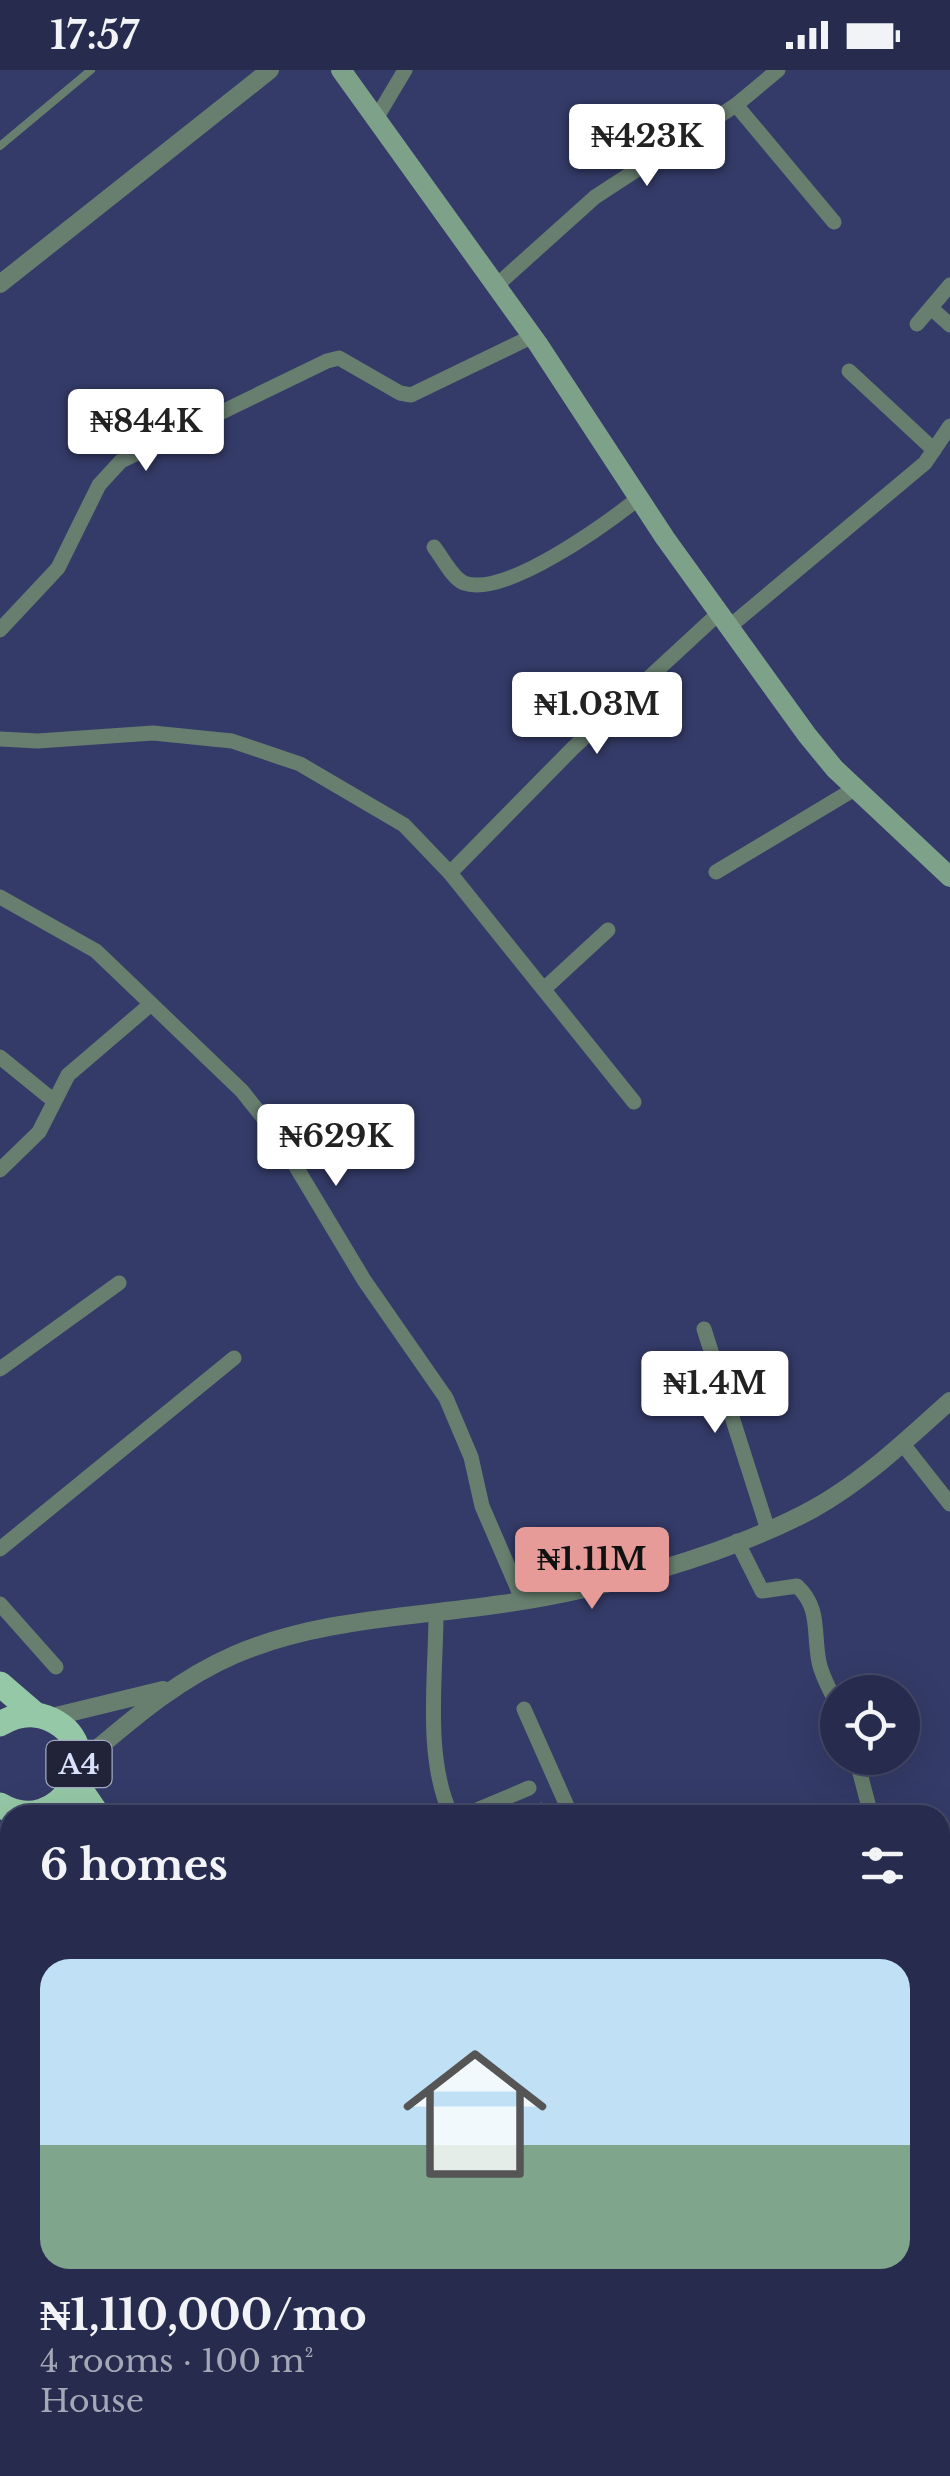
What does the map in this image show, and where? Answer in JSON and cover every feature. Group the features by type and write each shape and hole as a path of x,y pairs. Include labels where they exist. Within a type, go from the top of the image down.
{"highway":[{"name":"A4","path":"0,1684 74,1741 77,1774 93,1805"},
{"name":"A4","path":"0,1724 20,1715 42,1716"},
{"name":"A4","path":"58,1805 77,1774"}],"main road":[{"path":"341,70 533,336 638,498 807,734 856,788 946,865"}],"street":[{"path":"0,284 270,70"},
{"path":"378,117 405,70"},
{"path":"497,285 594,197 736,105 778,70"},
{"path":"736,105 834,222"},
{"path":"917,324 950,284"},
{"path":"931,308 950,325"},
{"path":"0,630 58,568 98,485 121,461 327,361 339,358 400,393 411,394 533,336"},
{"path":"849,371 934,450"},
{"path":"450,873 574,747 724,620 912,474 950,426"},
{"path":"434,546 456,577 465,583 488,585 600,529 638,498"},
{"path":"0,739 38,741 153,733 232,741 300,764 404,825 450,873 634,1102"},
{"path":"716,872 856,788"},
{"path":"0,898 96,952 242,1091 278,1135 364,1280 446,1398 471,1458 487,1518 523,1602"},
{"path":"544,989 608,930"},
{"path":"0,1170 39,1132 68,1075 151,1004"},
{"path":"0,1057 54,1101"},
{"path":"0,1368 119,1282"},
{"path":"704,1329 768,1530"},
{"path":"0,1549 234,1358"},
{"path":"77,1774 169,1689 229,1657 292,1635 523,1602 596,1586 737,1542 814,1508 902,1443 950,1401"},
{"path":"902,1443 950,1504"},
{"path":"737,1542 762,1592 797,1586 802,1590 816,1620 819,1666 823,1675"},
{"path":"0,1604 56,1667"},
{"path":"436,1614 438,1752 446,1805"},
{"path":"42,1716 169,1689"},
{"path":"524,1709 567,1805"},
{"path":"860,1775 868,1805"},
{"path":"488,1805 528,1788"}],"lane":[{"path":"0,146 91,70"}]}
